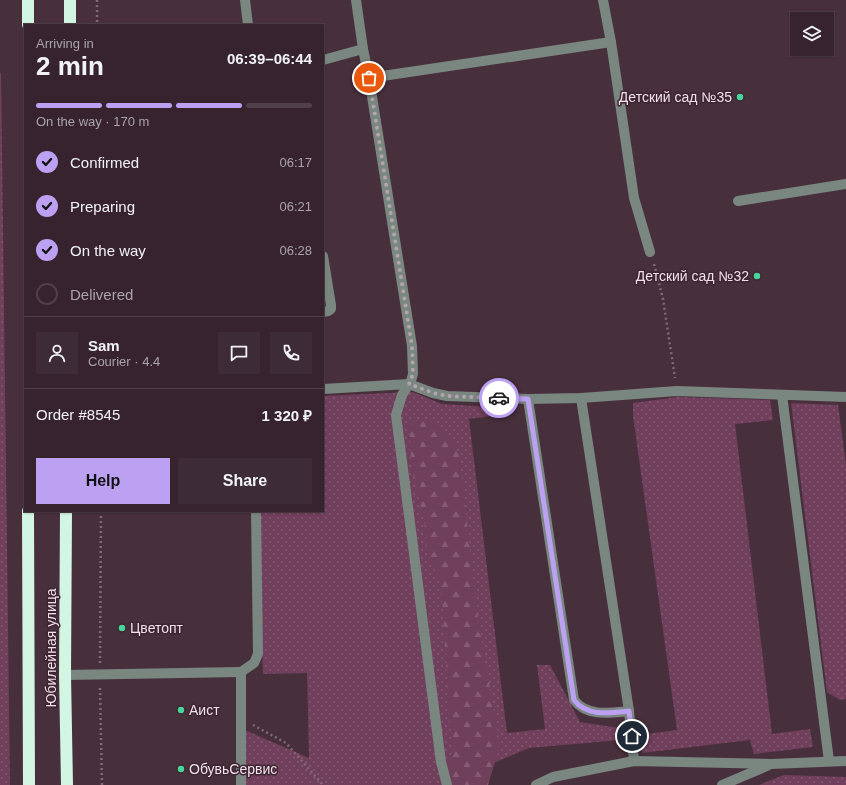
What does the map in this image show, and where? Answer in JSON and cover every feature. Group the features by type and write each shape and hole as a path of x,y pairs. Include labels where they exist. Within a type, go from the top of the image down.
{"highway":[{"path":"28,0 28,24"},
{"path":"70,0 70,24"},
{"name":"Юбилейная улица","path":"28,512 29,785"},
{"name":"Юбилейная улица","path":"66,512 65,675 67,785"}],"street":[{"path":"245,0 248,24"},
{"path":"356,0 412,346 413,374 402,395 396,415 441,762 447,785"},
{"path":"603,0 611,42 634,198 650,252"},
{"path":"369,78 611,42"},
{"path":"324,60 363,49"},
{"path":"738,201 846,184"},
{"path":"324,261 332,305 331,309 324,312"},
{"path":"324,389 409,384 433,393 447,396 528,399 581,398 677,390 846,397"},
{"path":"782,395 829,761"},
{"path":"581,398 629,711 634,761"},
{"path":"528,399 574,700 583,709 590,711 606,713 629,711"},
{"path":"65,675 241,672 254,663 258,654 256,512"},
{"path":"241,672 241,785"},
{"path":"536,785 634,761 771,764 846,761"},
{"path":"722,785 771,764"}],"path":[{"path":"97,0 97,24"},
{"path":"650,252 663,299 677,390"},
{"path":"101,512 100,674 102,785"},
{"path":"241,719 286,743 323,785"}],"green space":[{"path":"1,73 10,785 0,785"},
{"path":"413,392 442,404 505,408 507,414 469,419 507,733 545,729 537,665 550,665 580,722 619,728 620,740 529,748 441,785 246,785 245,730 309,758 307,673 263,674 258,512 324,512 324,396"},
{"path":"678,397 770,400 773,420 735,424 772,734 810,729 813,747 754,754 750,740 642,753 640,735 677,730 633,416 633,403"},
{"path":"791,403 838,405 846,465 846,699 840,700 827,692"},
{"path":"409,419 433,421 451,439 459,453 478,619 500,746 488,785 440,785 452,755 441,584 427,553 425,527 411,462"},
{"path":"784,775 846,777 846,785 759,785"}],"way so far":[{"path":"369,78 412,346 414,362 413,374 409,384 433,393 447,396 499,398"}],"place":[{"name":"Детский сад №35","path":"740,97"},
{"name":"Детский сад №32","path":"757,276"},
{"name":"Цветопт","path":"122,628"},
{"name":"Аист","path":"181,710"},
{"name":"ОбувьСервис","path":"181,769"}],"route":[{"path":"499,398 528,399 574,700 583,709 590,711 606,713 629,711 632,736"}]}
